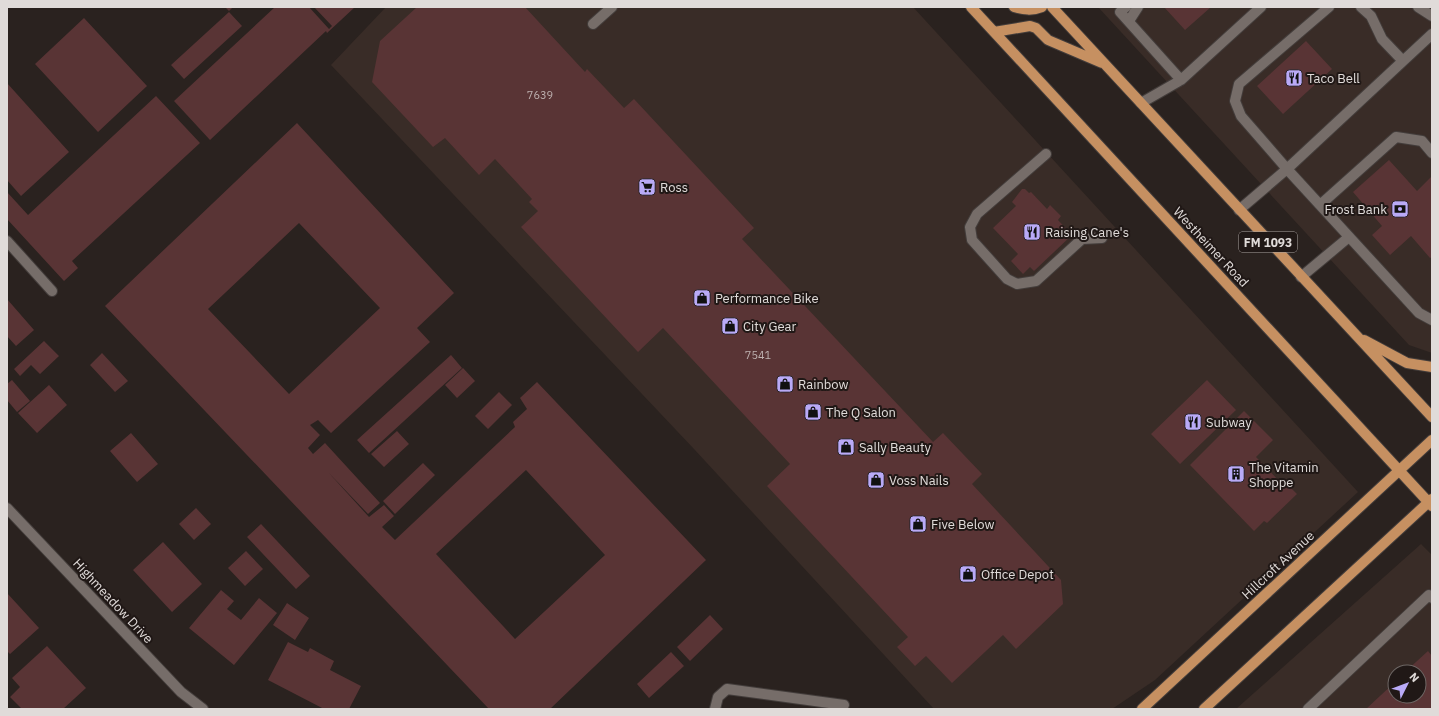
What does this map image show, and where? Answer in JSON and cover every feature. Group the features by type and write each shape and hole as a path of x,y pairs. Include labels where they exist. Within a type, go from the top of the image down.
{"main road":[{"name":"Westheimer Road","path":"971,7 1399,470 1431,502"},
{"path":"1014,7 1022,10 1035,10 1042,7"},
{"name":"FM 1093","path":"1052,7 1432,417"},
{"path":"994,32 1030,26 1036,28 1048,40 1106,65"},
{"path":"1357,337 1407,363 1432,367"},
{"name":"Hillcroft Avenue","path":"1142,709 1432,440"},
{"path":"1204,709 1431,502"}],"street":[{"path":"593,24 612,7"},
{"path":"1126,7 1120,12 1181,80"},
{"path":"1129,21 1138,7"},
{"path":"1141,103 1181,80 1261,7"},
{"path":"1328,7 1239,84 1235,101 1241,116 1287,169 1419,313 1432,320"},
{"path":"1361,7 1371,16 1382,40 1403,61"},
{"path":"1418,7 1432,16"},
{"path":"1239,210 1287,169 1432,34"},
{"path":"1320,205 1396,137 1422,142 1432,153"},
{"path":"1046,154 977,214 970,227 972,240 1007,279 1018,284 1036,281 1082,239 1102,238"},
{"path":"1301,277 1349,237"},
{"path":"7,241 52,291"},
{"name":"Highmeadow Drive","path":"7,508 181,692 203,709"},
{"path":"1308,709 1429,595 1432,598"},
{"path":"715,709 718,697 727,689 844,705"}],"shaded area":[{"path":"386,7 913,7 1358,492 1155,680 1112,709 934,709 694,449 331,65"},
{"path":"1098,7 1432,7 1432,353 1409,345"},
{"path":"1421,544 1432,555 1432,709 1236,709"}],"building":[{"path":"225,7 233,7 229,11"},
{"path":"275,7 309,7 329,29 332,26 314,7 355,7 327,33 326,31 210,140 174,101"},
{"path":"417,7 525,7 585,72 587,69 624,108 634,99 754,228 742,239 933,442 943,433 982,474 972,484 1061,580 1063,604 1016,649 1003,635 952,683 926,656 915,666 897,647 908,637 767,486 790,464 663,328 638,352 521,227 538,211 529,202 532,199 495,159 479,175 445,138 433,147 372,82 380,41"},
{"path":"1164,7 1211,7 1185,30"},
{"path":"229,12 242,26 184,79 171,65"},
{"path":"84,18 147,86 98,132 35,64"},
{"name":"Taco Bell","path":"1306,41 1332,69 1283,114 1257,86"},
{"path":"7,83 69,152 21,196 7,180"},
{"path":"156,96 200,143 72,261 78,268 64,281 7,219 7,192 28,215"},
{"path":"297,123 454,293 417,328 430,342 331,433 318,420 310,425 320,435 308,448 313,454 325,443 380,503 368,514 328,472 369,517 384,505 394,516 382,527 395,540 515,427 513,422 527,409 520,398 537,382 706,560 550,709 489,709 105,306","holes":["299,223 380,308 289,394 208,309","526,470 605,555 515,639 436,554"]},
{"name":"Frost Bank","path":"1389,160 1417,191 1432,176 1432,257 1430,258 1411,236 1390,255 1372,235 1382,226 1353,192"},
{"name":"Raising Cane's","path":"1022,189 1025,189 1029,193 1031,192 1047,209 1050,205 1061,216 1058,220 1072,235 1034,271 1030,267 1023,274 1011,261 1018,254 993,228 1016,206 1012,202"},
{"path":"7,299 34,330 16,346 7,336"},
{"path":"44,341 59,356 40,374 31,365 20,376 14,369"},
{"path":"102,353 128,381 115,392 90,365"},
{"path":"451,355 462,368 369,453 357,440"},
{"path":"463,368 475,381 457,398 445,385"},
{"path":"12,380 30,401 17,412 7,400 7,384"},
{"name":"Subway","path":"1207,380 1236,410 1180,464 1151,434"},
{"path":"49,385 67,405 37,433 18,413"},
{"path":"499,392 512,405 488,429 475,416"},
{"name":"The Vitamin Shoppe","path":"1244,411 1273,440 1256,457 1285,487 1287,484 1297,494 1267,523 1264,521 1254,531 1190,465"},
{"path":"397,431 409,444 384,467 371,454"},
{"path":"131,433 158,464 137,482 110,451"},
{"path":"423,463 435,475 395,514 383,501"},
{"path":"196,508 211,524 194,540 179,524"},
{"path":"261,524 310,576 296,589 247,537"},
{"path":"163,542 202,584 172,612 133,570"},
{"path":"246,551 263,569 245,586 228,568"},
{"path":"221,590 234,601 227,609 241,620 259,598 277,613 234,665 189,628"},
{"path":"7,593 39,628 10,654 7,651"},
{"path":"287,603 309,618 295,640 273,625"},
{"path":"710,615 723,629 690,661 677,647"},
{"path":"288,642 308,652 310,648 334,661 330,670 361,686 349,709 324,709 268,680"},
{"path":"47,646 86,688 63,709 22,709 10,697 20,687 12,678"},
{"path":"1428,651 1432,656 1432,709 1366,709 1387,689 1387,704 1427,704 1427,664 1414,664"},
{"path":"671,652 684,666 649,698 637,684"}],"place":[{"name":"Taco Bell","path":"1294,78"},
{"name":"Ross","path":"647,187"},
{"name":"Frost Bank","path":"1400,209"},
{"name":"Raising Cane's","path":"1032,232"},
{"name":"Performance Bike","path":"702,298"},
{"name":"City Gear","path":"730,326"},
{"name":"Rainbow","path":"785,384"},
{"name":"The Q Salon","path":"813,412"},
{"name":"Subway","path":"1193,422"},
{"name":"Sally Beauty","path":"846,447"},
{"name":"The Vitamin Shoppe","path":"1236,474"},
{"name":"Voss Nails","path":"876,480"},
{"name":"Five Below","path":"918,524"},
{"name":"Office Depot","path":"968,574"}]}
